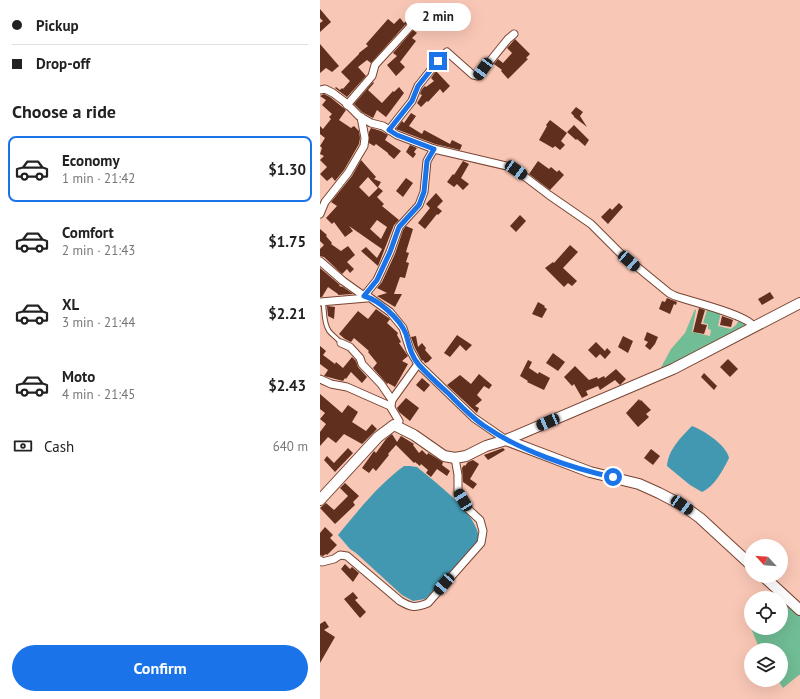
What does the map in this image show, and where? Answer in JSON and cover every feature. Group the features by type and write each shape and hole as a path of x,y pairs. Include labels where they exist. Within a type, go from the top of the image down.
{"main road":[{"path":"320,500 378,437 394,425 414,435 444,456 455,458 466,456 486,446 506,440 673,369 800,303"},
{"path":"506,440 590,472 639,484 670,499 682,505 700,518 744,559"},
{"path":"771,583 800,610"}],"street":[{"path":"347,105 372,76 375,65 409,28"},
{"path":"389,130 412,101 418,86 447,52 473,75 478,76 508,39 514,34"},
{"path":"320,90 325,89 333,92 355,114 371,123 383,126 397,135 434,149 510,167 516,170 591,224 624,257 669,293 740,317 753,324 754,327"},
{"path":"320,214 325,202 348,173 364,146 365,138 361,117"},
{"path":"367,297 390,252 399,227 419,205 424,192 427,161 434,149"},
{"path":"320,260 335,276 390,312 403,328 410,350 418,364 474,418 506,440"},
{"path":"322,302 367,297"},
{"path":"341,343 350,347 360,358 362,364 381,384 392,403 399,421 394,425"},
{"path":"392,403 418,364"},
{"path":"320,379 331,384 347,387 392,403"},
{"path":"320,560 322,562 334,559 340,555 347,556 400,601 410,606 417,607 428,603 481,543 483,531 480,520 468,509 458,492 458,475 455,458"}],"lane":[{"path":"322,302 325,309 324,314 327,327 330,333 341,343"}],"green space":[{"path":"695,309 692,332 710,336 711,330 708,329 708,324 703,323 707,310 721,312 718,326 731,329 736,325 741,316 749,320 748,328 658,373 671,349 685,333"},
{"path":"788,605 800,616 800,675 788,684 788,643 757,643 754,635 788,635"}],"water":[{"path":"692,426 703,431 719,443 724,448 729,458 714,482 702,492 690,485 667,466 672,449"},
{"path":"404,466 417,467 451,496 473,521 478,534 476,545 436,589 425,599 413,601 402,595 350,549 338,535 377,490"}],"building":[{"path":"320,9 331,22 320,32 320,23 323,21 320,18"},
{"path":"419,9 424,15 413,25 410,23 405,25 371,63 367,60 358,67 366,76 347,97 335,88 336,87 340,90 342,88 343,89 350,81 341,72 359,53 368,46 366,44 388,19 394,24 400,18 404,23"},
{"path":"413,30 417,33 412,38 416,41 400,62 405,67 396,76 387,65 397,56 393,53"},
{"path":"515,39 530,54 526,58 528,59 508,79 501,71 502,70 494,64 498,59 503,63 512,53 507,48"},
{"path":"320,44 339,66 332,72 326,68 320,73"},
{"path":"436,71 450,86 443,93 440,89 421,107 417,103 422,95 420,94 422,89 434,81 431,78"},
{"path":"373,82 374,83 368,90 382,103 399,87 404,93 386,117 377,110 373,118 362,112 354,104"},
{"path":"324,94 346,110 339,120 351,128 354,126 359,131 360,138 359,144 344,170 335,181 332,177 327,181 320,174 327,167 320,160 324,156 320,154 322,148 320,146 325,138 320,134 320,126 323,129 331,119 329,117 332,114 322,105 326,100 320,96"},
{"path":"576,107 583,112 580,116 587,127 571,113"},
{"path":"411,113 416,116 409,126 422,134 424,130 450,144 452,140 462,145 460,150 435,144 396,129 402,121 404,123"},
{"path":"550,120 567,133 561,141 565,145 560,150 555,146 553,148 539,140"},
{"path":"574,125 589,140 585,146 567,132"},
{"path":"371,128 388,135 385,140 401,151 394,159 376,144 374,146 369,143 369,132"},
{"path":"410,145 417,148 414,152 416,154 413,158 406,152"},
{"path":"361,160 376,177 374,179 381,182 378,187 383,191 377,197 384,204 382,206 399,220 394,225 378,266 361,251 366,247 377,258 382,249 349,226 353,231 345,237 334,222 332,224 326,218 337,206 331,202 352,176","holes":["368,177 378,188 369,197 359,187","377,220 387,227 381,239 370,229"]},
{"path":"463,161 469,164 461,178 469,184 463,190 457,184 454,187 447,182 453,174 454,175"},
{"path":"538,161 549,169 551,167 557,172 559,170 564,175 550,190 529,174"},
{"path":"406,178 413,183 403,197 396,191"},
{"path":"436,193 443,201 437,207 442,211 438,215 437,214 425,229 418,223 430,208 426,204"},
{"path":"619,203 623,207 608,224 601,217 610,208 612,210"},
{"path":"520,215 526,221 516,232 510,226"},
{"path":"406,226 413,229 406,252 409,253 406,262 409,263 405,278 400,277 394,294 402,294 395,307 377,296 387,293 377,288 382,282"},
{"path":"320,229 327,235 326,236 332,243 331,244 341,251 348,246 355,255 347,262 354,269 350,273 347,269 342,274 324,257 320,256 320,249 324,245 320,241"},
{"path":"570,245 578,252 563,268 577,281 572,286 568,283 564,287 545,268 553,262 554,263"},
{"path":"320,268 340,285 339,286 353,294 338,295 328,287 322,297 320,297"},
{"path":"770,292 774,298 762,305 758,299"},
{"path":"667,298 677,302 676,305 674,304 670,314 659,309 662,301 665,302"},
{"path":"538,302 547,309 542,318 532,314"},
{"path":"327,306 335,307 334,319 328,316"},
{"path":"699,308 705,310 701,324 707,325 704,334 693,332"},
{"path":"376,309 390,319 387,323 398,333 397,335 401,342 399,343 408,356 402,361 408,364 395,387 388,383 387,384 373,368 377,363 368,352 369,351 354,338 351,342 339,334 358,311 368,319"},
{"path":"722,316 733,320 731,327 720,325"},
{"path":"647,332 658,337 650,350 645,346 648,342 644,340"},
{"path":"457,335 472,345 466,351 460,345 450,357 444,353"},
{"path":"416,336 418,347 422,343 426,348 425,350 432,358 428,362 425,363 423,360 422,361 415,348 411,337"},
{"path":"623,336 633,341 628,353 618,347"},
{"path":"596,342 605,351 607,348 611,352 605,359 600,354 596,358 588,350"},
{"path":"320,346 326,351 323,355 335,364 336,362 343,368 352,357 367,377 362,383 351,372 343,381 324,376 328,370 320,364"},
{"path":"553,353 565,362 558,371 546,363"},
{"path":"728,359 738,369 730,377 720,367"},
{"path":"528,360 532,362 529,368 538,374 539,372 550,378 544,390 527,382 528,381 520,376"},
{"path":"575,366 589,380 597,377 598,379 604,376 605,378 616,369 626,379 620,385 615,380 600,390 598,386 586,391 588,395 582,398 574,384 572,386 564,377"},
{"path":"704,373 717,386 714,390 701,377"},
{"path":"479,374 492,385 489,389 484,386 477,395 482,400 475,406 479,408 477,413 447,385 460,375 471,384"},
{"path":"422,378 430,385 424,392 416,385"},
{"path":"320,394 342,413 348,405 358,412 352,422 366,431 372,424 377,429 362,444 344,434 336,443 328,437 320,446 320,432 326,424 320,419 325,413 320,409"},
{"path":"406,398 419,408 410,421 399,412 397,408"},
{"path":"639,399 651,410 646,414 649,417 638,427 626,413"},
{"path":"392,434 397,442 401,436 414,444 413,445 419,453 422,450 427,455 428,453 443,462 442,465 450,471 447,476 437,469 431,477 426,473 428,470 421,464 420,466 415,462 414,463 396,445 376,471 373,468 369,473 362,468 374,451 376,453 386,439"},
{"path":"348,448 353,453 335,472 324,460 327,456 334,463"},
{"path":"503,448 505,450 488,460 484,455"},
{"path":"651,449 660,456 653,465 644,458"},
{"path":"473,460 479,464 470,479 477,484 473,489 463,482 462,468 468,462"},
{"path":"345,483 359,496 353,502 355,505 335,524 320,508 326,503 334,510 348,496 340,488"},
{"path":"325,527 333,535 330,538 337,545 327,555 326,554 323,556 320,555 320,533"},
{"path":"345,564 350,569 352,567 359,573 353,582 341,569"},
{"path":"353,592 358,598 355,600 366,612 360,618 344,599"},
{"path":"325,621 329,627 324,630 335,637 320,663 320,624"}],"route":[{"path":"438,61 418,86 412,101 403,114 389,130 397,135 434,149 427,161 424,192 419,205 399,227 390,252 377,280 364,296 369,297 390,312 403,328 410,350 418,364 474,418 486,427 506,440 535,452 590,472 613,477"}]}
